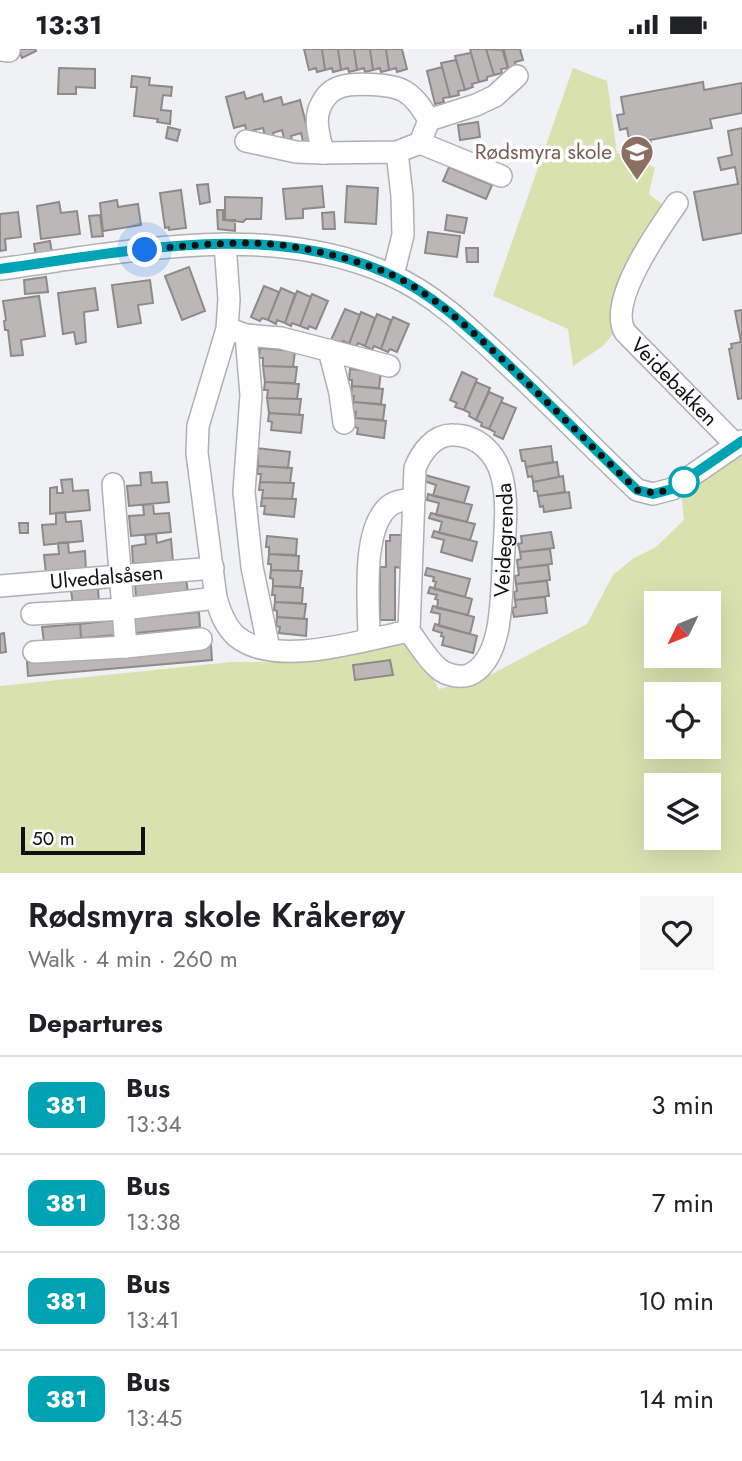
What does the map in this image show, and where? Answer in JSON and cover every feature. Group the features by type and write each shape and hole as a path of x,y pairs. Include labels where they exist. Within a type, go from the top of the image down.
{"street":[{"path":"429,120 495,96 517,76"},
{"path":"323,153 317,121 319,106 328,93 343,85 391,85 418,102 429,120"},
{"path":"420,143 429,120"},
{"path":"246,141 296,152 323,153 397,152 420,143 501,176"},
{"path":"393,275 403,235 397,152"},
{"name":"Veidebakken","path":"0,269 190,245 253,243 312,251 356,262 393,275 438,303 554,407 637,490 653,494 672,489 739,443 625,332 621,323 625,295 636,269 651,240 677,202"},
{"path":"225,244 229,299 251,395 244,492 252,567 269,649"},
{"path":"237,332 281,338 389,366"},
{"path":"237,332 198,426 199,481 216,598 222,618 234,634 246,643 269,649 309,651 409,631"},
{"path":"329,350 340,393 344,423"},
{"name":"Veidegrenda","path":"452,434 480,442 492,455 502,475 506,502 499,624 488,658 478,670 466,676 454,676 440,670 409,631 415,468 421,454 442,437 452,434"},
{"path":"113,484 126,647"},
{"path":"369,639 370,541 376,524 390,505 414,499"},
{"name":"Ulvedalsåsen","path":"0,586 213,568"},
{"path":"32,614 123,609 216,598"},
{"path":"34,652 126,647 201,639"}],"green space":[{"path":"573,68 607,81 617,153 655,167 649,194 664,206 624,321 603,346 573,366 568,329 493,296"},
{"path":"742,449 742,873 0,873 0,686 231,662 310,662 405,635 439,689 486,677 587,624 613,575 634,558 656,547 684,520 681,491"}],"building":[{"path":"18,49 35,49 36,51 22,58"},
{"path":"304,49 322,49 325,70 309,70"},
{"path":"322,49 338,49 341,70 325,70"},
{"path":"338,49 354,49 357,70 341,70"},
{"path":"354,49 370,49 373,70 357,70"},
{"path":"370,49 386,49 389,70 373,70"},
{"path":"386,49 402,49 407,69 397,72 396,68 389,70"},
{"path":"470,49 486,49 494,75 479,82"},
{"path":"486,49 504,50 508,68 501,69 502,73 494,75"},
{"path":"502,49 520,49 523,60 508,68"},
{"path":"471,53 479,82 465,90 455,56"},
{"path":"456,60 465,90 450,97 441,63"},
{"path":"442,67 450,97 435,104 427,71"},
{"path":"59,68 95,69 95,88 76,87 76,94 58,94"},
{"path":"132,76 150,78 149,85 172,87 171,96 163,95 161,110 171,111 170,124 157,122 158,119 134,116 137,87 131,87"},
{"path":"703,82 704,90 742,83 742,113 710,119 712,128 650,140 652,148 637,150 636,143 630,144 627,128 620,130 617,115 624,114 621,97"},
{"path":"244,92 246,99 262,94 264,102 281,97 283,105 300,100 311,143 304,145 301,133 291,136 292,141 285,143 282,130 273,133 274,138 266,140 263,128 254,130 256,135 248,137 245,125 234,128 226,97"},
{"path":"478,122 480,137 460,140 458,125"},
{"path":"168,127 180,130 177,141 166,138"},
{"path":"742,128 742,233 703,240 694,192 738,184 735,167 721,170 718,158 732,155 728,131"},
{"path":"449,167 492,185 486,199 443,181"},
{"path":"208,184 210,202 200,204 197,185"},
{"path":"322,186 324,207 303,209 303,218 286,219 283,189"},
{"path":"347,186 378,188 376,224 345,222"},
{"path":"181,190 186,228 169,230 169,227 165,228 160,193"},
{"path":"225,197 262,198 261,219 246,219 243,222 225,220"},
{"path":"117,200 118,207 138,204 141,225 103,231 100,203"},
{"path":"59,202 61,213 77,211 80,234 41,239 37,206"},
{"path":"217,210 223,210 223,220 235,220 235,231 218,229"},
{"path":"18,212 21,237 5,239 6,250 0,251 0,214"},
{"path":"334,212 335,229 323,229 322,213"},
{"path":"100,215 103,236 92,237 89,216"},
{"path":"447,215 467,218 464,233 445,230"},
{"path":"428,232 460,236 457,257 425,253"},
{"path":"50,241 52,253 36,256 34,244"},
{"path":"466,248 478,248 478,262 467,262"},
{"path":"189,267 205,311 182,320 165,276"},
{"path":"46,277 48,292 25,294 24,280"},
{"path":"150,280 153,303 138,305 141,323 118,327 112,285"},
{"path":"264,286 279,292 268,320 262,318 260,321 251,317"},
{"path":"95,288 98,310 84,312 86,342 76,344 74,332 63,334 58,293"},
{"path":"281,288 295,294 285,323 277,320 276,324 268,320"},
{"path":"297,291 311,297 300,326 292,323 291,326 285,323"},
{"path":"312,294 328,301 316,329 309,326 308,329 300,326"},
{"path":"39,296 45,336 21,340 23,355 11,356 8,330 5,330 3,301"},
{"path":"345,309 360,315 349,344 343,341 341,344 331,340"},
{"path":"742,310 742,398 738,399 729,349 732,348 731,344 741,342 735,311"},
{"path":"361,312 375,318 365,346 358,343 356,347 349,344"},
{"path":"377,314 391,320 381,349 374,346 372,350 365,346"},
{"path":"393,317 409,324 397,352 390,349 388,352 381,349"},
{"path":"260,348 295,351 293,367 263,366 263,358 259,358"},
{"path":"263,366 297,367 295,383 265,382"},
{"path":"350,369 381,372 379,388 352,386 352,380 349,380"},
{"path":"462,372 477,379 464,410 455,407 457,403 450,400"},
{"path":"265,382 299,384 297,399 267,398"},
{"path":"476,382 490,388 476,420 464,410"},
{"path":"352,386 383,389 381,404 353,402"},
{"path":"489,392 503,398 489,429 476,420"},
{"path":"267,398 301,399 299,415 269,413"},
{"path":"353,402 385,405 383,420 355,418 356,412 352,411"},
{"path":"501,402 516,408 503,439 489,429"},
{"path":"269,413 303,415 301,433 271,430"},
{"path":"355,418 386,421 384,438 357,434 358,428 354,427"},
{"path":"551,446 553,462 526,467 525,461 522,461 520,450"},
{"path":"256,448 290,452 288,468 258,466"},
{"path":"557,462 559,477 533,482 532,476 528,477 526,467"},
{"path":"258,466 292,468 290,483 260,482"},
{"path":"151,472 152,483 167,482 169,502 129,506 127,486 141,485 140,473"},
{"path":"425,475 469,487 464,503 433,496 436,485 424,481"},
{"path":"563,476 565,492 538,496 537,491 534,491 533,482"},
{"path":"72,479 73,491 88,490 90,510 50,514 50,488 57,487 57,493 63,493 61,480"},
{"path":"260,482 294,483 292,499 262,498"},
{"path":"569,492 571,508 544,512 543,506 540,507 538,496"},
{"path":"428,494 472,505 467,522 436,515 439,503 427,500"},
{"path":"262,498 296,499 294,517 264,514"},
{"path":"153,504 154,514 169,513 171,532 131,536 129,516 144,515 143,505"},
{"path":"65,512 66,522 81,521 83,541 44,545 42,525 56,524 56,513"},
{"path":"431,513 475,524 470,540 439,533 442,522 429,518"},
{"path":"19,523 28,523 28,533 20,533"},
{"path":"434,531 477,542 472,561 441,552 444,540 432,537"},
{"path":"551,532 554,548 520,552 518,544 522,543 521,536"},
{"path":"156,534 157,543 171,539 173,562 133,565 132,546 146,544 145,535"},
{"path":"390,535 405,535 405,542 401,542 401,568 395,567 395,620 380,620 380,567 386,567 386,541 390,541"},
{"path":"267,536 297,539 296,555 269,554 269,547 266,547"},
{"path":"68,542 69,553 85,551 86,571 46,574 44,555 59,554 58,543"},
{"path":"550,549 552,564 518,568 520,552"},
{"path":"269,554 299,556 298,571 271,570 271,564 268,564"},
{"path":"548,565 550,580 516,584 518,568"},
{"path":"427,568 470,579 465,597 434,589 434,577 425,575"},
{"path":"271,570 302,571 300,587 273,586"},
{"path":"186,578 188,593 136,598 135,583"},
{"path":"547,581 549,596 515,600 516,584"},
{"path":"273,586 303,588 302,603 275,602 275,595 272,595"},
{"path":"430,587 472,599 468,615 437,608 437,595 428,593"},
{"path":"98,588 99,603 73,605 71,590"},
{"path":"545,597 547,613 514,617 512,608 516,607 515,600"},
{"path":"275,602 306,604 304,619 277,617"},
{"path":"433,606 474,617 470,634 439,626 440,614 431,612"},
{"path":"199,612 200,627 135,633 133,618"},
{"path":"277,617 307,619 306,636 279,633 280,627 276,626"},
{"path":"115,620 116,635 81,638 80,624"},
{"path":"80,624 81,638 44,642 42,627"},
{"path":"435,624 477,636 473,653 442,645 444,637 441,636 442,633 433,630"},
{"path":"4,633 6,652 0,653 0,634"},
{"path":"211,645 212,660 28,676 27,662"},
{"path":"390,660 393,675 355,680 353,665"}],"bus line":[{"name":"381","path":"0,269 190,245 253,243 333,255 393,275 438,303 554,407 637,490 653,494 672,489 742,441"}],"place":[{"name":"Rødsmyra skole","path":"637,182"}],"route":[{"path":"145,250 253,243 333,255 393,275 438,303 470,329 554,407 637,490 653,494 672,489 691,478 684,482"}]}
